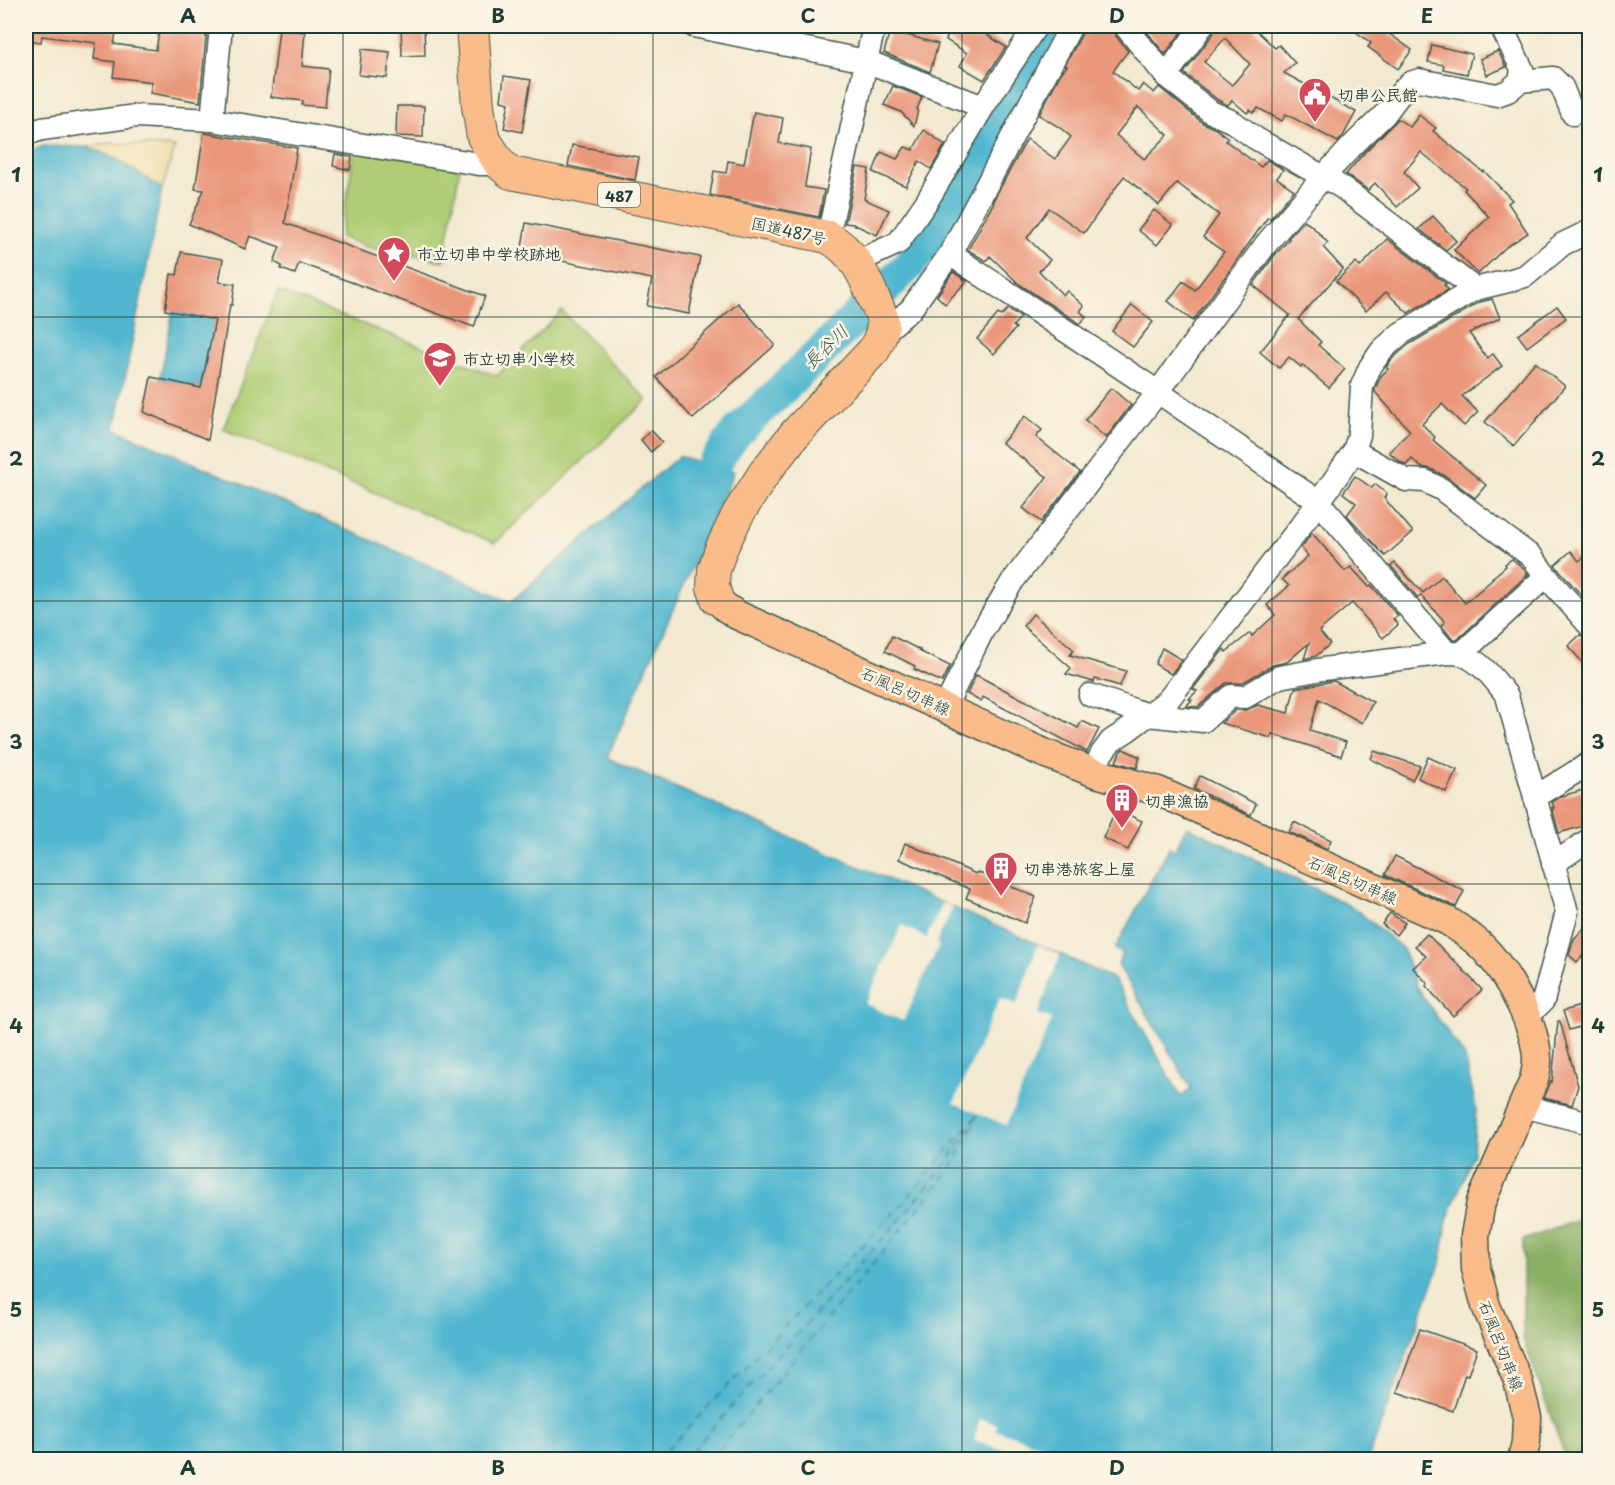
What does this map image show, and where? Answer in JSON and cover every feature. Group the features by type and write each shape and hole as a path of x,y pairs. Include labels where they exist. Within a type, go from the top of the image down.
{"highway":[{"path":"472,26 478,106 483,137 500,165"},
{"name":"国道487号","path":"500,165 511,173 531,178 828,237 841,245 861,269 882,328"},
{"path":"717,599 712,587 714,570 721,549 738,514 765,472 794,435 874,350 882,328"}],"main road":[{"name":"石風呂切串線","path":"717,599 737,615 1044,753 1093,772 1158,791 1448,921 1487,952 1503,973 1526,1017 1534,1041 1537,1061 1534,1080 1481,1202 1475,1236 1476,1269 1486,1306 1518,1381 1527,1417 1526,1442 1522,1460"}],"street":[{"path":"212,120 221,26"},
{"path":"694,26 867,61 983,107"},
{"path":"828,237 874,26"},
{"path":"861,269 898,243 927,201 983,107 1036,26"},
{"path":"882,328 911,309 950,254 1071,26"},
{"path":"1125,26 1166,76 1211,112 1233,122 1255,138 1343,188 1475,289"},
{"path":"1166,76 1202,26"},
{"path":"1501,26 1522,69 1520,81"},
{"path":"945,707 983,630 1012,582 1158,392 1266,244 1324,176 1385,114 1410,83 1419,80 1497,95 1508,91 1520,81 1553,78 1562,87 1573,114"},
{"path":"26,134 42,129 136,116 212,120 479,164 500,165"},
{"path":"1093,772 1111,741 1168,700 1319,502 1354,452 1359,435 1362,386 1370,367 1382,350 1400,334 1475,289 1525,276 1563,244 1590,231"},
{"path":"950,254 1319,502 1454,653 1478,664 1494,678 1506,696 1567,912 1543,1000 1526,1017"},
{"path":"1354,452 1406,480 1425,481 1441,489 1532,557 1590,626"},
{"path":"1090,695 1148,716 1203,721 1231,696 1245,697 1279,677 1323,669 1454,653 1546,576"},
{"path":"1534,797 1590,763"},
{"path":"1553,864 1590,839"},
{"path":"1523,1106 1590,1123"}],"green space":[{"path":"355,148 460,167 444,261 370,248 340,237"},
{"path":"278,291 497,376 562,311 647,400 495,543 223,429"},
{"path":"1582,1219 1590,1220 1589,1459 1566,1459 1523,1338 1523,1240"}],"sand":[{"path":"111,143 175,147 162,189 118,160 88,147"}],"water":[{"path":"44,146 88,147 118,160 162,189 115,429 511,601 679,456 734,472 607,758 1114,979 1181,1097 1191,1088 1118,965 1122,953 1115,949 1169,848 1175,850 1187,826 1354,908 1403,949 1417,988 1465,1057 1476,1108 1473,1155 1447,1220 1441,1261 1368,1459 26,1459 26,152"},
{"path":"173,311 215,320 201,388 160,379"}],"pier":[{"path":"943,903 953,907 936,943 939,945 903,1021 865,1004 902,925 926,938"},
{"path":"1038,944 1060,955 1038,1014 1052,1019 1006,1125 954,1103 1000,998 1017,1004"},
{"path":"980,1419 997,1424 996,1430 1081,1459 1031,1459 974,1440"}],"building":[{"path":"26,26 117,26 114,44 156,50 160,26 207,26 200,102 150,93 152,82 113,77 115,62 94,59 96,43 42,36 41,42 26,40"},
{"path":"401,26 424,26 425,55 402,56"},
{"path":"951,26 973,26 1006,47 984,80 960,66 967,53 946,40"},
{"path":"1084,26 1112,26 1115,35 1128,51 1113,71 1138,91 1143,84 1154,93 1159,87 1203,123 1228,138 1226,141 1261,167 1267,160 1278,166 1283,170 1277,178 1294,190 1270,219 1268,217 1193,321 1168,301 1183,281 1195,290 1224,252 1203,237 1219,215 1177,183 1159,205 1124,176 1084,233 1049,208 1027,238 1050,260 1039,271 1063,295 1067,291 1084,306 1080,311 1086,317 1080,324 1019,284 990,256 986,261 968,250 1027,139 1055,159 1071,137 1039,115 1083,32","holes":["1138,107 1168,135 1144,159 1116,135"]},
{"path":"1142,26 1186,26 1165,54"},
{"path":"1215,26 1252,26 1275,48 1279,45 1295,63 1284,73 1356,112 1343,136 1338,142 1286,114 1282,121 1258,108 1253,113 1250,110 1247,113 1232,100 1228,105 1218,100 1184,73 1213,34","holes":["1225,38 1250,64 1232,85 1204,62"]},
{"path":"1348,26 1378,26 1412,50 1398,69 1368,47 1371,43"},
{"path":"279,29 305,32 302,66 329,69 325,107 302,105 303,101 271,97"},
{"path":"890,30 938,44 930,72 884,53"},
{"path":"1432,45 1472,54 1467,74 1443,69 1444,65 1428,62"},
{"path":"362,49 390,52 387,78 359,75"},
{"path":"1498,51 1506,67 1487,75 1480,59"},
{"path":"504,76 531,80 522,132 504,128 509,103 501,101"},
{"path":"893,86 922,97 914,126 901,112 884,105"},
{"path":"397,106 424,106 423,137 396,136"},
{"path":"754,112 783,118 779,143 811,149 805,187 824,190 819,217 710,195 714,171 726,173 728,161 744,164"},
{"path":"1419,115 1436,128 1433,131 1484,171 1512,200 1508,203 1528,233 1506,247 1478,274 1454,250 1489,217 1464,190 1466,188 1421,152 1404,172 1418,188 1397,207 1375,183 1368,190 1346,174 1398,119 1410,127"},
{"path":"924,130 945,145 931,169 919,161 906,186 873,172 881,152 897,159 905,147 913,150"},
{"path":"204,133 297,148 285,223 485,296 474,327 299,263 295,274 281,269 282,266 274,262 280,247 250,236 245,249 189,224 204,190 195,189"},
{"path":"572,145 639,157 635,180 568,166"},
{"path":"335,154 352,157 350,170 333,166"},
{"path":"857,167 869,169 864,199 889,210 877,235 853,224 845,223"},
{"path":"1154,210 1173,225 1157,245 1138,230"},
{"path":"1433,216 1456,241 1446,250 1419,229"},
{"path":"1304,221 1328,243 1323,247 1343,269 1298,319 1321,342 1318,345 1345,369 1329,388 1289,357 1279,368 1260,352 1290,315 1253,285 1288,238"},
{"path":"526,223 700,257 689,314 647,306 652,279 521,253"},
{"path":"1387,239 1444,282 1448,290 1408,313 1386,292 1366,311 1336,281 1356,262 1360,267"},
{"path":"181,252 223,259 219,282 235,284 208,440 144,412 151,377 201,388 215,320 165,310 171,274 177,275"},
{"path":"953,272 967,281 945,304 937,296"},
{"path":"1492,299 1500,318 1469,333 1487,358 1493,354 1502,366 1462,396 1478,412 1464,426 1442,404 1422,424 1435,437 1433,440 1486,485 1475,498 1447,477 1421,467 1412,459 1406,465 1389,452 1410,431 1375,392 1375,389 1392,359 1408,345 1480,302"},
{"path":"738,303 775,345 693,419 656,377"},
{"path":"1132,305 1153,322 1133,347 1112,331"},
{"path":"1557,306 1566,318 1527,347 1518,335"},
{"path":"1008,309 1021,317 1013,326 1016,328 994,354 977,339 998,314 1001,316"},
{"path":"1535,362 1565,386 1514,446 1485,422"},
{"path":"1111,388 1131,405 1106,438 1085,420"},
{"path":"1025,416 1042,430 1036,437 1080,472 1041,522 1023,508 1047,477 1002,443"},
{"path":"651,430 662,442 651,452 641,440"},
{"path":"1355,476 1372,488 1375,484 1387,494 1384,498 1413,532 1385,556 1347,515 1356,503 1343,493"},
{"path":"1312,533 1345,571 1351,567 1369,587 1371,585 1398,616 1393,619 1398,625 1383,638 1352,603 1319,631 1330,644 1316,656 1304,659 1309,643 1287,662 1273,665 1242,683 1226,683 1198,707 1186,706 1197,691 1193,689 1224,649 1226,652 1250,633 1252,636 1275,615 1267,605 1289,586 1282,579 1308,556 1301,548"},
{"path":"1571,551 1579,561 1590,552 1590,605 1555,565"},
{"path":"1512,559 1528,574 1457,640 1453,640 1441,625 1445,622 1421,595 1418,598 1391,566 1395,563 1423,593 1442,576 1465,603"},
{"path":"1033,614 1074,650 1070,655 1126,671 1120,686 1066,674 1071,668 1023,626"},
{"path":"1580,635 1585,639 1590,639 1590,671 1568,646"},
{"path":"892,636 950,666 942,682 914,669 915,666 885,651"},
{"path":"1162,648 1182,660 1171,674 1155,664"},
{"path":"976,675 1078,728 1082,721 1099,729 1087,752 983,697 981,702 967,694"},
{"path":"1334,681 1373,702 1362,723 1319,699 1310,730 1346,742 1341,756 1272,734 1271,738 1221,723 1236,710 1245,710 1258,705 1288,713 1295,688"},
{"path":"1123,749 1140,757 1137,768 1116,762"},
{"path":"1374,751 1420,766 1412,780 1371,759"},
{"path":"1428,757 1457,770 1446,792 1418,778"},
{"path":"1200,776 1256,804 1251,815 1194,789"},
{"path":"1590,788 1590,824 1559,833 1552,802 1562,796"},
{"name":"切串漁協","path":"1116,809 1142,821 1128,850 1103,838"},
{"path":"1294,822 1331,840 1327,849 1289,832"},
{"path":"905,843 1036,897 1025,923 966,898 970,889 899,859"},
{"path":"1395,856 1464,891 1456,907 1385,875"},
{"path":"1390,913 1405,923 1396,935 1382,924"},
{"path":"1590,922 1590,948 1577,962 1569,955 1574,939"},
{"path":"1427,934 1482,990 1453,1016 1413,968 1426,956 1415,946"},
{"path":"1584,1005 1590,1024 1569,1030 1563,1011"},
{"path":"1558,1021 1560,1021 1578,1086 1572,1105 1544,1098 1552,1082"},
{"path":"1420,1329 1477,1349 1468,1375 1465,1374 1453,1411 1397,1392"}],"waterway":[{"name":"長谷川","path":"687,502 736,433 909,265 945,219 1055,26"}],"ferry route":[{"path":"657,1460 905,1201 979,1113 948,1161 911,1207 684,1460"},
{"path":"710,1460 953,1165 976,1120"}],"place":[{"name":"切串公民館","path":"1315,123"},
{"name":"市立切串中学校跡地","path":"394,282"},
{"name":"市立切串小学校","path":"440,387"},
{"name":"切串漁協","path":"1122,829"},
{"name":"切串港旅客上屋","path":"1001,897"}]}
